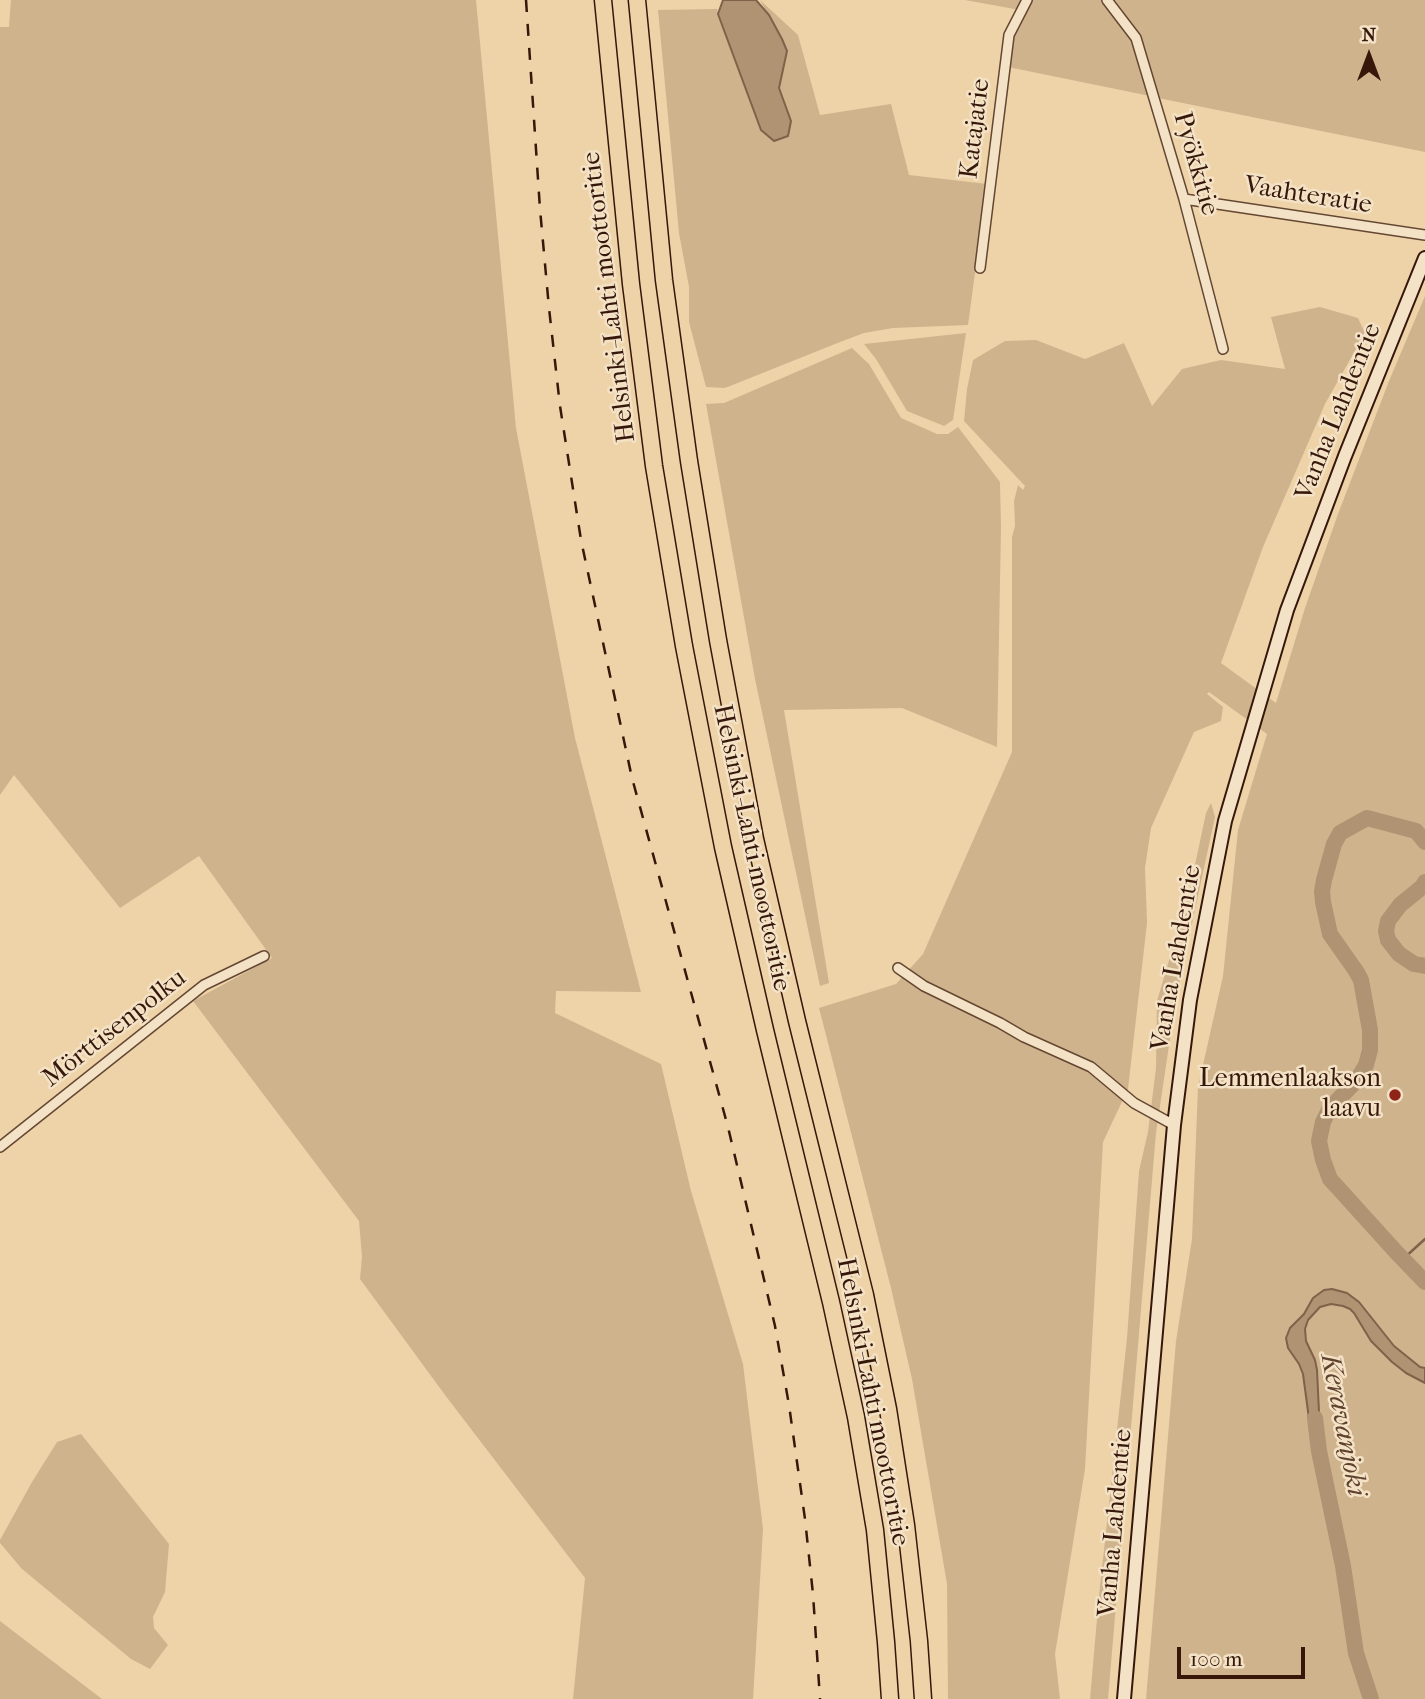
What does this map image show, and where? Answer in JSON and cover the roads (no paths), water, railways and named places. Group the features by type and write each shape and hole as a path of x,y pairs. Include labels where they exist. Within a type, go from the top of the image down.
{"highway":[{"name":"Helsinki-Lahti moottoritie","path":"603,0 632,297 654,466 684,646 729,873 856,1417 874,1530 890,1699"},
{"name":"Helsinki-Lahti moottoritie","path":"637,0 664,280 689,461 718,640 755,839 865,1295 888,1409 906,1525 923,1699"}],"main road":[{"name":"Vanha Lahdentie","path":"1124,1699 1174,1125 1189,1000 1225,821 1287,610 1345,456 1425,258"}],"street":[{"name":"Katajatie","path":"980,268 1009,35 1027,0"},
{"name":"Pyökkitie","path":"1107,0 1136,38 1185,199 1223,349"},
{"name":"Vaahteratie","path":"1185,199 1425,235"},
{"name":"Mörttisenpolku","path":"0,1147 204,985 264,956"},
{"path":"898,968 924,986 1090,1067 1134,1102 1174,1125"}],"waterway":[{"name":"Keravanjoki","path":"1425,842 1416,831 1367,818 1340,833 1334,844 1324,880 1323,902 1330,934 1361,980 1370,1030 1370,1050 1366,1065 1357,1080 1330,1108 1323,1122 1319,1141 1330,1179 1425,1282"},
{"name":"Keravanjoki","path":"1425,882 1400,905 1388,921 1386,931 1388,940 1399,954 1414,964 1425,966"},
{"path":"1403,1259 1425,1239"},
{"name":"Keravanjoki","path":"1315,1418 1319,1451 1343,1566 1356,1653 1371,1699"}],"railway":[{"path":"526,0 549,308 560,406 581,540 632,778 728,1127 775,1326 805,1519 820,1699"}],"place":[{"name":"Lemmenlaakson laavu","path":"1395,1095"}]}
